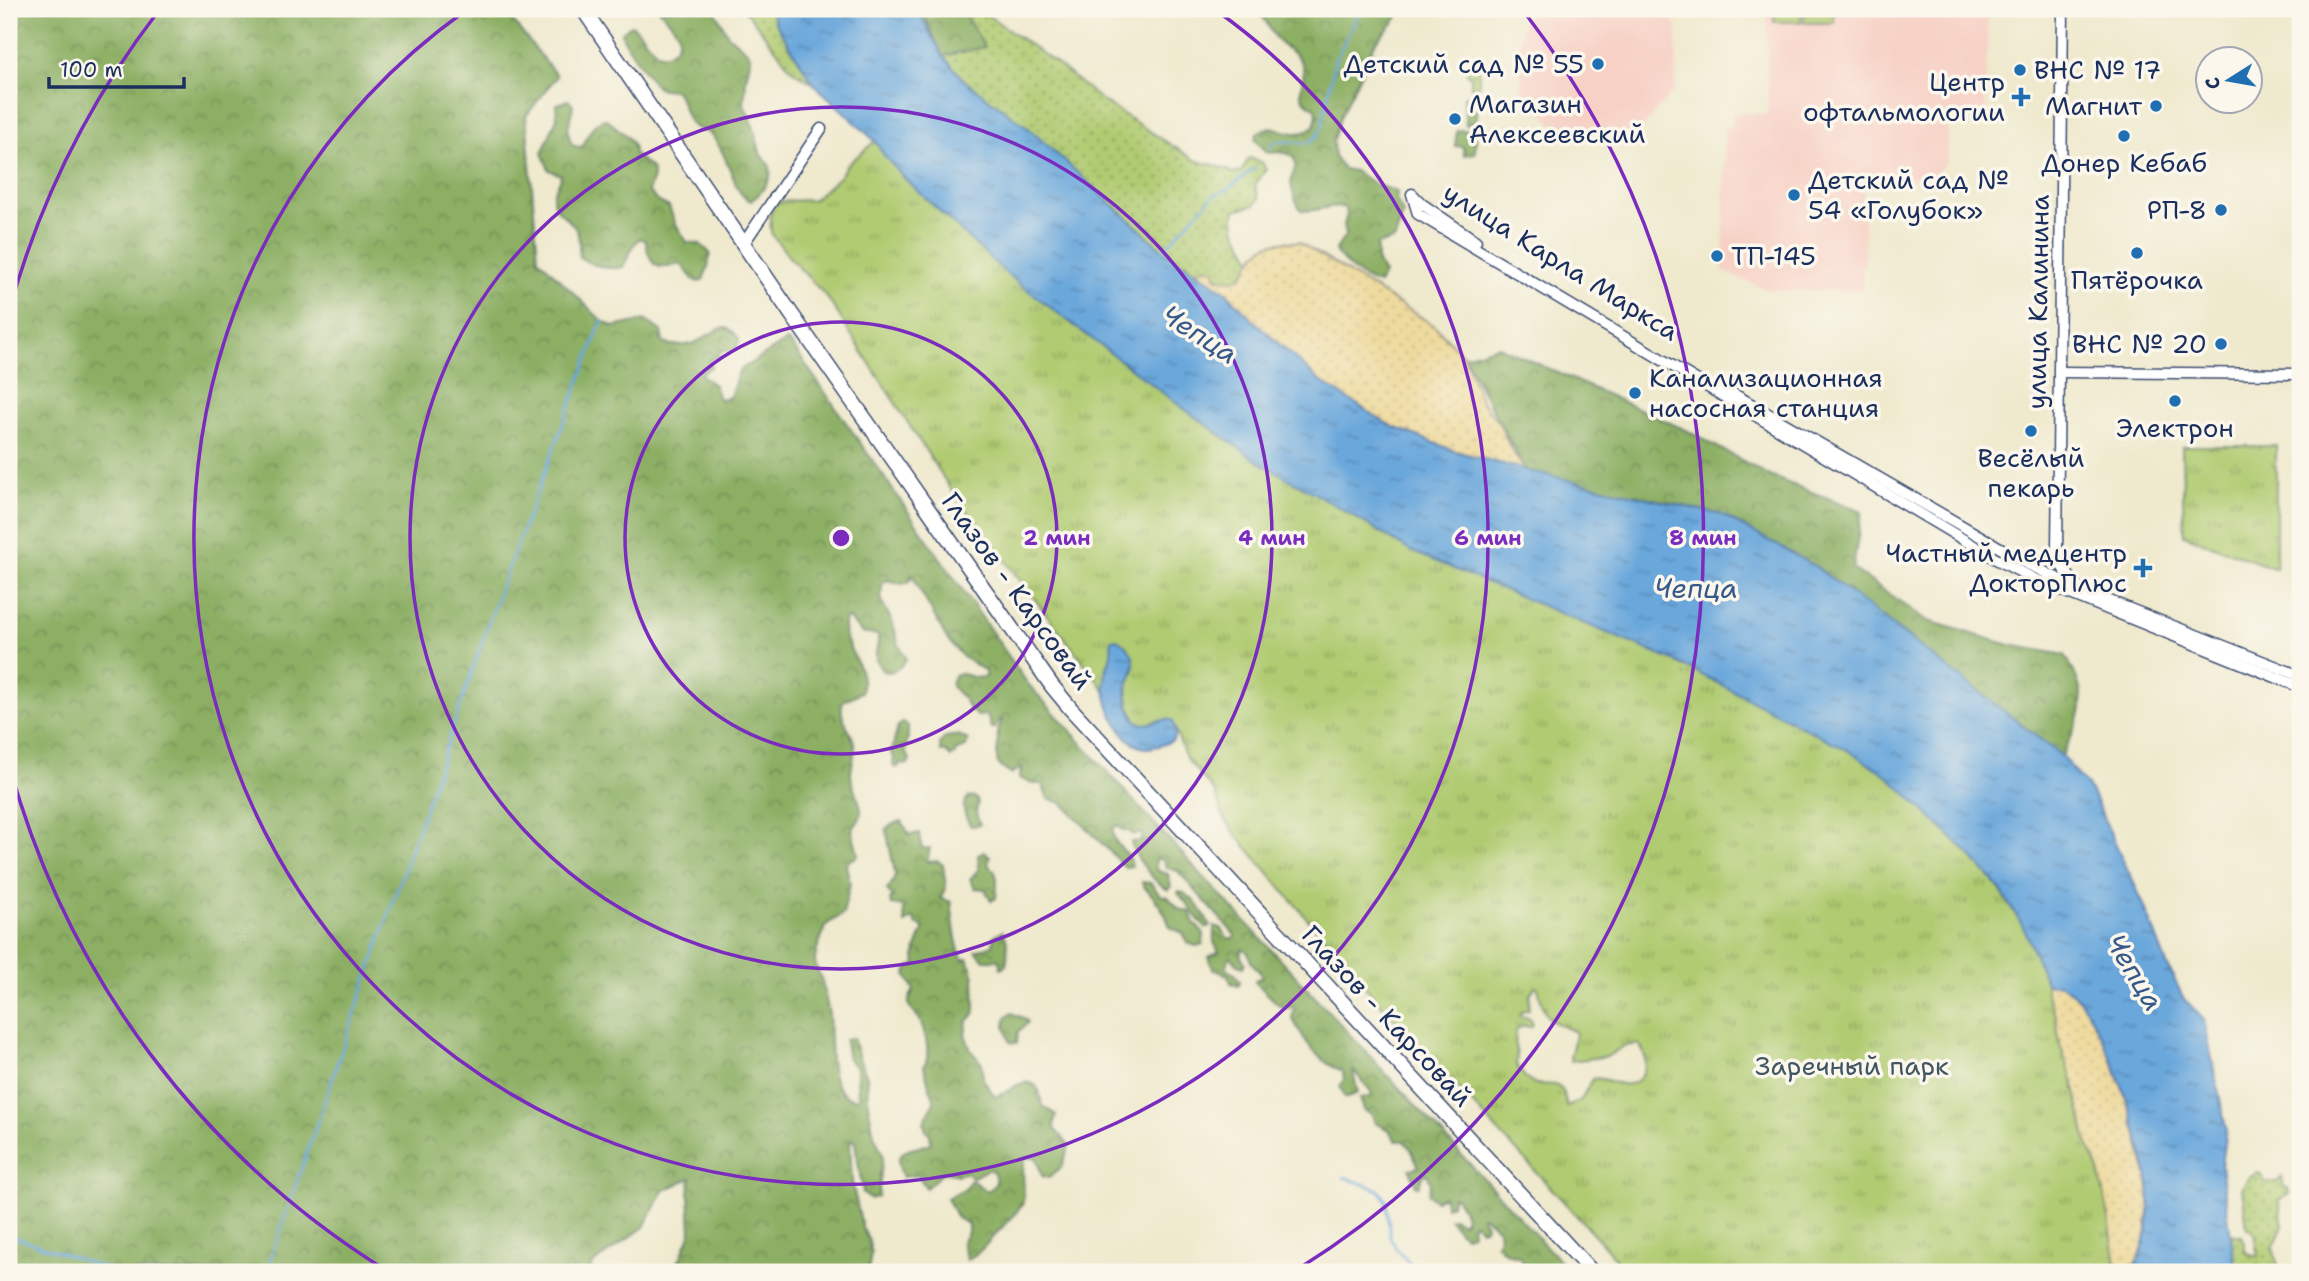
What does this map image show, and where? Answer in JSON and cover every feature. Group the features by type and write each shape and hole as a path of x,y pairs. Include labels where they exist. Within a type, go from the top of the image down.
{"main road":[{"name":"Глазов - Карсовай","path":"583,9 1039,669 1071,709 1592,1272"}],"street":[{"name":"улица Калинина","path":"2063,9 2057,550 2060,565 2079,589"},
{"path":"744,243 821,129"},
{"name":"улица Карла Маркса","path":"2300,676 2079,589 2052,581 2028,564 1492,252 1422,204 1412,194 1418,214 1996,559 2300,687"},
{"path":"2060,372 2300,374"},
{"path":"2028,564 2043,563 2057,550"},
{"path":"2052,581 2057,550"}],"shaded area":[{"name":"Детский сад № 55","path":"1535,9 1661,9 1677,26 1676,88 1634,137 1565,136 1522,92 1519,40 1523,20"},
{"path":"1767,9 1988,9 1985,112 1948,114 1948,161 1931,177 1863,177 1863,291 1769,290 1723,271 1725,126 1732,126 1732,113 1768,114"}],"green space":[{"path":"9,9 503,9 557,76 526,116 538,258 602,321 614,327 645,320 661,331 663,343 678,345 697,341 721,328 730,329 739,339 737,348 731,352 721,350 718,356 709,361 711,367 701,373 714,385 719,399 730,397 738,373 743,368 787,341 792,345 1028,684 1570,1272 1524,1272 1521,1257 1502,1250 1496,1243 1499,1238 1498,1229 1483,1216 1481,1217 1485,1228 1481,1229 1474,1223 1471,1225 1472,1233 1466,1236 1460,1232 1449,1219 1454,1218 1462,1223 1466,1218 1457,1198 1453,1197 1452,1204 1446,1207 1443,1196 1435,1200 1428,1194 1431,1184 1427,1174 1422,1176 1419,1186 1416,1186 1410,1169 1419,1167 1411,1149 1404,1141 1396,1141 1389,1130 1375,1123 1372,1115 1364,1110 1360,1098 1372,1097 1370,1090 1352,1069 1358,1093 1345,1098 1340,1086 1344,1081 1343,1071 1326,1062 1307,1043 1292,1018 1295,1007 1284,1008 1279,1005 1256,983 1255,980 1262,977 1247,952 1241,950 1245,963 1243,967 1231,957 1228,959 1226,969 1233,972 1240,981 1238,986 1231,983 1228,975 1213,969 1209,957 1219,952 1214,942 1214,926 1222,929 1227,938 1234,938 1235,935 1178,871 1167,868 1163,860 1156,858 1156,870 1168,874 1171,887 1169,890 1152,877 1141,863 1131,842 1142,841 1142,833 1134,835 1118,825 1113,828 1115,839 1131,861 1132,866 1125,867 1062,803 1048,799 1042,784 1019,778 1022,767 1011,774 998,763 998,733 1002,720 998,721 995,728 991,728 987,715 977,716 952,684 956,674 980,678 985,677 985,671 963,657 947,639 911,574 910,581 906,583 885,581 882,585 881,601 893,623 898,643 906,658 897,669 887,672 879,666 876,657 878,635 862,633 848,618 845,619 846,637 858,664 862,682 861,692 843,701 842,706 843,717 855,746 851,779 861,811 852,830 858,854 846,865 850,884 843,914 826,925 815,961 829,1014 834,1078 839,1089 847,1096 858,1099 857,1068 848,1059 845,1042 846,1039 853,1038 867,1077 868,1104 874,1135 883,1155 878,1197 869,1199 863,1193 855,1143 850,1141 852,1182 871,1253 868,1272 672,1272 691,1232 691,1178 664,1190 644,1227 593,1264 590,1272 9,1272"},
{"path":"659,9 714,9 728,35 748,52 751,58 744,106 751,118 761,156 770,167 770,173 766,186 751,201 739,190 714,138 691,124 675,90 661,89 655,85 623,38 621,33 631,25 657,52 669,53 678,41 677,30"},
{"path":"744,9 770,9 776,24 814,84 793,71"},
{"path":"917,9 979,9 1054,62 1104,102 1195,160 1232,173 1241,172 1249,158 1262,162 1266,170 1255,185 1259,198 1255,205 1235,210 1235,225 1252,262 1246,270 1236,279 1225,280 1206,267 1196,271 1166,253 1027,127 965,81 943,56"},
{"path":"921,9 961,9 985,47 943,56"},
{"path":"1243,9 1402,9 1396,20 1375,43 1341,115 1333,140 1334,157 1344,169 1354,171 1376,185 1397,192 1396,200 1403,213 1395,239 1377,245 1377,261 1384,274 1379,284 1355,271 1335,251 1345,236 1345,208 1335,206 1312,211 1301,210 1291,184 1295,160 1285,153 1266,152 1255,139 1257,133 1271,127 1293,133 1309,130 1314,126 1317,115 1315,108 1302,97 1303,69 1299,59 1281,44 1259,14"},
{"path":"1774,9 1801,9 1801,22 1774,22"},
{"path":"1804,9 1834,9 1834,23 1804,23"},
{"path":"1479,63 1479,88 1471,88 1467,64"},
{"path":"1477,93 1476,121 1466,125 1464,97"},
{"path":"568,100 573,105 568,131 571,144 583,146 595,125 607,119 629,138 634,154 653,172 648,191 657,201 669,207 687,242 700,244 710,253 703,280 697,282 681,264 660,267 654,264 646,241 640,238 623,267 601,266 580,257 576,229 558,211 554,202 553,194 561,175 549,170 542,153 557,118 556,105"},
{"path":"1457,130 1476,131 1475,153 1464,155 1463,147 1455,146"},
{"name":"Заречный парк","path":"875,141 905,179 1008,275 1183,408 1259,462 1411,551 1677,662 1844,748 1888,776 1969,854 2000,889 2025,930 2046,983 2046,993 2055,1015 2060,1045 2074,1084 2086,1140 2099,1171 2117,1272 1626,1272 1379,1003 1237,836 1224,818 1215,792 1186,758 1172,721 1159,720 1141,724 1136,720 1130,708 1127,689 1134,669 1111,641 1113,653 1105,670 1105,690 955,496 827,297 790,258 771,233 770,216 774,205 782,201 813,200 840,176 846,166","holes":["1535,986 1548,1016 1576,1034 1571,1061 1608,1056 1624,1046 1638,1044 1645,1061 1640,1078 1624,1085 1592,1079 1581,1100 1567,1106 1564,1093 1559,1087 1530,1081 1516,1064 1515,1037 1517,1029 1531,1027 1533,1024 1529,1018 1519,1016 1522,1011 1529,1009 1530,995"]},
{"path":"1498,346 1688,431 1772,477 1862,511 1853,569 1928,621 2010,645 2065,655 2079,684 2081,706 2075,728 2062,756 1815,566 1722,515 1525,470 1464,356"},
{"path":"2182,446 2276,446 2276,569 2184,535"},
{"path":"903,723 908,726 905,752 910,759 908,764 900,762 896,768 893,766 894,757 891,754 898,726"},
{"path":"958,735 968,740 966,747 955,751 955,755 951,757 946,752 941,752 940,743 946,737"},
{"path":"969,797 978,801 976,813 980,825 971,826 965,815 964,804"},
{"path":"902,821 909,835 919,833 922,849 930,848 927,862 938,861 943,865 946,888 940,898 951,902 958,946 963,960 968,958 974,977 975,1009 967,1022 965,1034 971,1051 982,1063 983,1079 995,1097 1023,1083 1033,1084 1039,1091 1043,1106 1056,1115 1055,1130 1069,1146 1062,1166 1049,1178 1042,1176 1036,1157 1025,1158 1022,1206 979,1252 967,1260 962,1243 968,1232 968,1224 957,1218 947,1198 964,1189 970,1181 990,1190 996,1183 994,1172 988,1169 972,1178 967,1172 958,1175 943,1172 926,1188 918,1175 903,1177 899,1167 900,1155 904,1152 931,1143 924,1122 935,1100 924,1066 928,1050 926,1037 920,1020 909,1006 914,990 906,974 909,967 916,965 916,949 924,928 916,924 913,918 905,923 903,907 891,905 890,900 893,897 887,890 895,873 886,829"},
{"path":"984,852 990,857 988,865 997,879 996,898 991,901 985,889 975,888 970,879 979,869 978,855"},
{"path":"1142,882 1151,883 1160,895 1168,897 1179,909 1190,912 1194,923 1204,934 1203,944 1196,946 1187,943 1183,933 1170,927 1162,909"},
{"path":"1179,891 1193,900 1210,926 1206,928 1202,924"},
{"path":"1002,931 1006,938 1007,952 1006,965 1001,968 999,960 984,960 976,951 993,945 994,936"},
{"path":"1011,1013 1028,1022 1018,1032 1017,1043 1010,1042 1005,1027 1006,1017"},
{"path":"2258,1173 2263,1180 2271,1183 2282,1177 2284,1188 2288,1188 2289,1194 2279,1200 2283,1226 2273,1248 2280,1272 2236,1272 2231,1234 2242,1236 2246,1253 2258,1256 2254,1233 2247,1227 2242,1188 2248,1178"}],"sand":[{"path":"1278,242 1299,242 1435,326 1464,356 1481,400 1500,425 1512,451 1525,470 1455,451 1391,426 1320,381 1224,290 1196,271 1206,267 1214,269 1217,278 1234,280 1244,273 1264,247"},
{"path":"2046,983 2067,987 2080,1000 2104,1040 2123,1088 2149,1184 2148,1222 2144,1243 2131,1272 2117,1272 2099,1171 2086,1140 2074,1084 2046,992"}],"water":[{"name":"Чепца","path":"770,9 917,9 943,56 965,81 1027,127 1166,253 1224,290 1320,381 1391,426 1455,451 1525,470 1722,515 1815,566 2062,756 2091,791 2184,999 2204,1020 2226,1128 2221,1166 2236,1272 2132,1272 2147,1232 2149,1189 2128,1106 2100,1035 2084,1006 2067,989 2046,983 2025,930 2000,889 1969,854 1888,776 1844,748 1677,662 1411,551 1259,462 1183,408 1008,275 905,179 875,141 814,84 776,24"},
{"path":"1117,639 1125,645 1134,661 1127,691 1133,717 1143,724 1172,720 1176,733 1173,740 1154,747 1139,746 1124,734 1113,716 1106,696 1105,681 1111,640"}],"waterway":[{"path":"1270,147 1276,141 1308,143 1317,136 1322,126 1335,60 1361,9"},
{"path":"1162,251 1213,196 1228,189 1255,168"},
{"path":"266,1272 500,590 602,321"},
{"path":"1344,1177 1379,1190 1386,1200 1390,1237 1417,1272"},
{"path":"9,1235 116,1272"}],"place":[{"name":"Детский сад № 55","path":"1598,64"},
{"name":"ВНС № 17","path":"2020,70"},
{"name":"Центр офтальмологии","path":"2021,97"},
{"name":"Магнит","path":"2156,106"},
{"name":"Магазин Алексеевский","path":"1455,119"},
{"name":"Донер Кебаб","path":"2124,136"},
{"name":"Детский сад № 54 «Голубок»","path":"1794,195"},
{"name":"РП-8","path":"2221,210"},
{"name":"Пятёрочка","path":"2137,253"},
{"name":"ТП-145","path":"1717,256"},
{"name":"ВНС № 20","path":"2221,344"},
{"name":"Канализационная насосная станция","path":"1635,393"},
{"name":"Электрон","path":"2175,401"},
{"name":"Весёлый пекарь","path":"2031,431"},
{"name":"Частный медцентр ДокторПлюс","path":"2143,568"}]}
